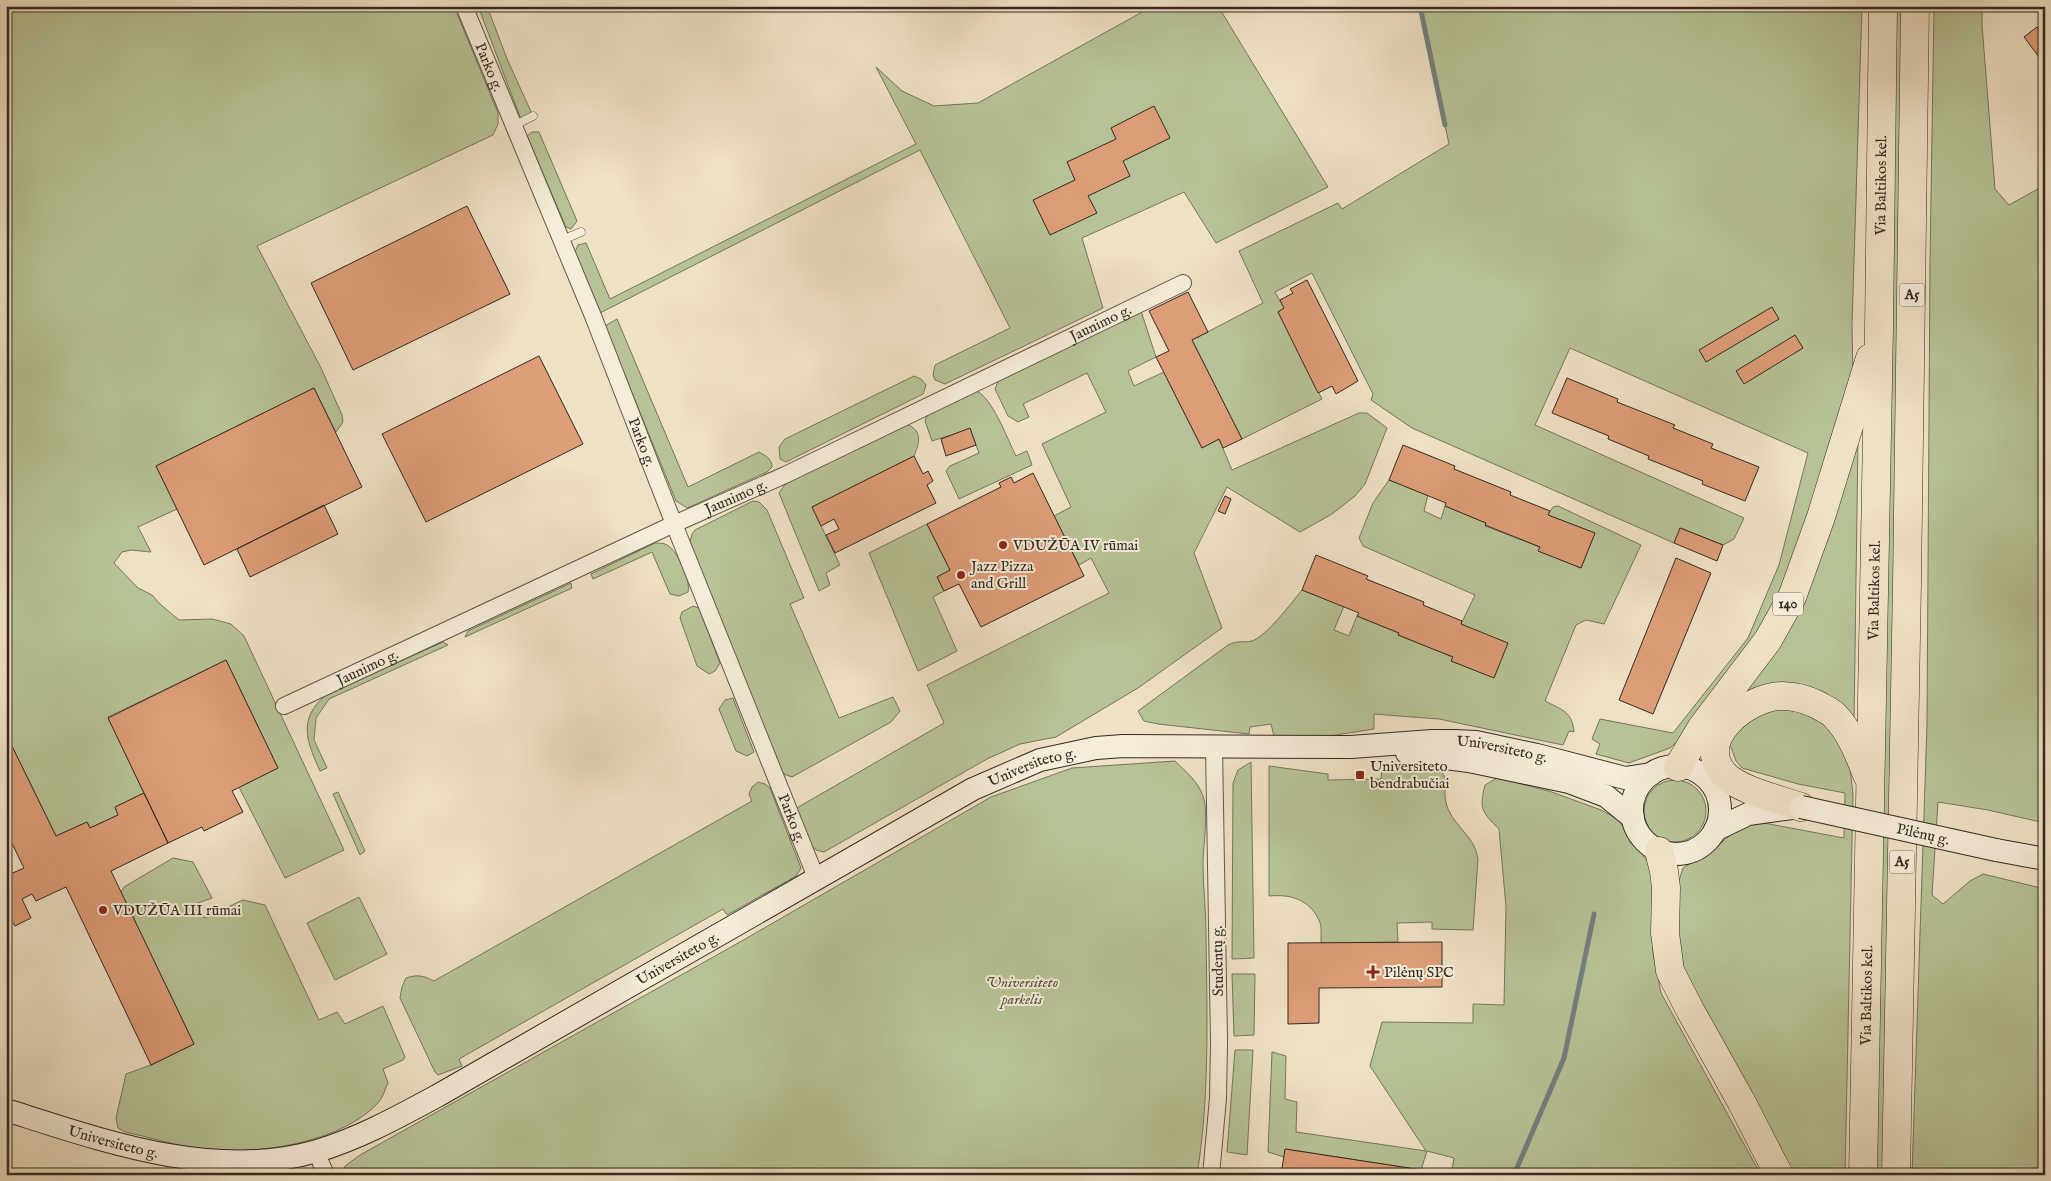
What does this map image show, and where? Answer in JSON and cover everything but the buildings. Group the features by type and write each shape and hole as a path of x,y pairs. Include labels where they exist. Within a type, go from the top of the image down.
{"highway":[{"name":"Via Baltikos kel.","path":"1863,1175 1879,328 1883,6"},
{"name":"A5","path":"1896,1175 1915,6"},
{"name":"140","path":"1678,766 1702,727 1768,640 1792,597 1821,517 1879,328"},
{"path":"1801,807 1734,782 1724,774 1718,764 1715,754 1718,737 1730,719 1752,704 1780,696 1805,698 1833,713 1846,729 1859,753 1870,783"},
{"path":"1659,851 1666,888 1664,933 1670,970 1690,1010 1741,1100 1779,1175"},
{"path":"1896,1140 1907,1175"}],"main road":[{"name":"Universiteto g.","path":"6,1110 122,1145 173,1156 210,1161 248,1162 281,1160 316,1152 364,1134 423,1104 973,789 1040,760 1096,748 1123,746 1351,747 1432,741 1476,742 1625,778 1651,774"},
{"name":"Universiteto g.","path":"1351,747 1452,758 1569,782 1606,796 1633,818"},
{"path":"1678,766 1698,773 1714,788 1719,801 1720,816 1715,830 1708,841 1685,853 1672,854 1659,851 1642,838 1633,818 1632,805 1635,793 1642,782 1651,774 1664,768 1678,766"},
{"name":"Pilėnų g.","path":"1714,788 1728,795 1801,807 2045,860"},
{"name":"Pilėnų g.","path":"1715,830 1748,814 1801,807"}],"street":[{"name":"Parko g.","path":"464,6 562,240 817,880"},
{"name":"Jaunimo g.","path":"284,706 674,524 793,471 1183,283"},
{"name":"Studentų g.","path":"1211,1175 1218,1098 1219,1042 1214,747"},
{"path":"316,1152 326,1175"}],"lane":[{"path":"515,125 533,116"},
{"path":"562,240 581,232"}],"green space":[{"path":"6,6 454,6 498,113 498,124 493,135 257,246 321,368 342,415 343,422 336,432 314,388 156,466 177,509 138,527 151,552 131,550 122,552 114,563 138,588 152,595 179,620 212,619 231,624 244,636 344,850 285,878 239,787 278,768 226,660 108,717 144,793 115,807 118,815 90,828 87,822 56,836 6,734"},
{"path":"478,6 487,6 507,59 533,116 522,122"},
{"path":"1153,6 1218,6 1328,187 1216,243 1184,192 1082,238 1103,308 945,384 935,380 933,375 935,365 1010,328 920,150 600,313 575,252 578,245 586,243 610,299 916,144 876,67 902,91 934,106 978,103"},
{"path":"1420,6 1862,6 1852,325 1853,376 1790,573 1764,630 1682,737 1670,748 1629,763 1596,754 1600,744 1592,739 1600,719 1673,733 1748,638 1779,565 1808,453 1570,348 1535,425 1744,518 1734,539 1723,545 1681,528 1674,543 1412,428 1371,400 1373,394 1312,273 1275,292 1284,308 1278,312 1322,399 1242,439 1192,340 1263,303 1239,251 1338,203 1342,209 1449,144"},
{"path":"1895,6 1904,6 1884,1175 1875,1175"},
{"path":"1934,6 1982,6 1995,189 2009,205 2045,185 2045,823 1988,810 1938,802 1932,895 1943,904 1970,881 1983,874 2045,889 2045,1175 1912,1175 1927,724"},
{"path":"532,132 539,132 577,221 571,229 566,227 527,136"},
{"path":"1141,311 1156,357 1128,371 1134,386 1164,372 1202,448 1219,439 1232,470 1359,413 1367,413 1387,428 1365,484 1355,496 1332,514 1300,532 1227,487 1194,553 1222,628 1138,688 1056,737 1020,744 987,759 824,852 816,850 811,844 795,809 944,723 927,685 1109,593 1091,558 1079,565 1054,516 1071,507 1042,444 1106,412 1087,373 1023,404 1029,417 1018,422 1008,416 995,389 999,379"},
{"path":"617,319 688,487 759,452 770,460 772,467 767,472 687,508 676,501 605,326"},
{"path":"914,376 921,379 926,385 923,394 786,462 780,459 779,447 785,439"},
{"path":"974,390 987,400 993,409 1016,456 1027,451 1032,465 959,499 946,471 950,466 979,453 970,429 932,441 925,421 928,413"},
{"path":"908,425 916,431 919,438 914,456 812,507 840,565 826,573 830,585 819,591 779,493 786,483 901,426"},
{"path":"1858,440 1854,723 1831,699 1733,700"},
{"path":"1389,480 1428,495 1424,511 1441,519 1445,506 1486,523 1485,526 1540,547 1539,551 1581,568 1595,533 1548,515 1553,507 1558,506 1641,545 1604,624 1586,620 1576,625 1545,701 1561,709 1571,720 1574,732 1569,731 1563,745 1439,719 1374,714 1374,729 1330,736 1274,736 1271,724 1250,727 1249,734 1144,721 1138,711 1231,643 1252,641 1265,633 1302,590 1344,606 1334,630 1349,636 1357,616 1453,657 1452,661 1494,677 1461,624 1475,595 1363,546 1359,538 1373,503"},
{"path":"753,501 759,502 767,510 804,598 790,604 839,718 893,697 900,711 891,722 792,777 784,774 780,769 690,542 695,530"},
{"path":"927,524 950,570 937,577 944,591 933,597 957,651 918,671 869,553"},
{"path":"655,543 666,544 675,553 686,574 688,592 679,596 670,594 652,552 593,579 591,574"},
{"path":"571,583 572,588 465,637 468,631"},
{"path":"693,606 699,608 720,663 715,671 709,674 697,666 680,618 682,612"},
{"path":"443,642 448,645 329,699 316,718 314,740 327,768 320,771 311,750 307,731 311,713 317,704 326,695"},
{"path":"733,698 754,752 747,756 736,751 719,709 725,700"},
{"path":"1774,705 1822,717 1849,759 1853,794 1845,1175 1790,1175 1680,966 1673,933 1678,884 1683,868 1712,850 1743,825 1764,823 1844,838 1845,793 1798,784 1742,768 1736,761 1731,747 1723,747 1728,735"},
{"name":"Universiteto parkelis","path":"1175,761 1198,786 1203,796 1206,811 1203,864 1206,924 1207,1054 1204,1115 1197,1175 344,1175 345,1166 360,1155 740,942 991,797 1072,768"},
{"path":"1251,762 1254,958 1232,959 1233,783 1238,770"},
{"path":"1429,763 1442,772 1445,777 1445,794 1448,809 1470,839 1476,851 1478,859 1473,930 1432,929 1432,922 1397,923 1398,942 1321,943 1320,922 1310,907 1291,897 1269,896 1269,766 1328,774 1328,780 1381,779 1382,768"},
{"path":"1497,778 1549,791 1601,810 1619,820 1636,847 1653,868 1653,953 1661,993 1761,1175 1451,1175 1454,1158 1427,1151 1421,1170 1286,1149 1284,1157 1268,1152 1272,1052 1286,1056 1285,1099 1297,1102 1296,1132 1426,1151 1370,1066 1382,1022 1473,1023 1473,1004 1504,1005 1506,907 1499,829 1483,810 1482,805 1485,785"},
{"path":"1675,780 1687,782 1697,789 1704,799 1706,811 1704,823 1697,833 1687,840 1675,842 1663,840 1653,833 1646,823 1644,811 1646,799 1653,789 1663,782"},
{"path":"758,782 770,788 801,868 796,876 727,915 723,909 459,1059 462,1066 438,1075 435,1072 400,998 406,978 421,976 434,981 752,801 749,794 752,787"},
{"path":"338,792 365,851 360,855 333,794"},
{"path":"173,858 193,862 212,898 198,903 204,918 243,900 265,905 319,1020 337,1012 345,1024 383,1006 405,1057 403,1060 383,1069 388,1083 383,1096 362,1117 319,1137 294,1144 244,1151 199,1149 125,1132 118,1128 116,1118 126,1074 151,1065 194,1044 121,892 124,887"},
{"path":"359,897 387,954 335,980 307,923"},
{"path":"1232,974 1255,974 1254,1035 1234,1036"},
{"path":"1235,1050 1253,1050 1247,1155 1227,1152"}],"waterway":[{"path":"1420,6 1445,125"},
{"path":"1514,1175 1564,1058 1594,914"}],"place":[{"name":"VDUŽŪA IV rūmai","path":"1003,545"},
{"name":"Jazz Pizza and Grill","path":"961,575"},
{"name":"Universiteto bendrabučiai","path":"1360,775"},
{"name":"VDUŽŪA III rūmai","path":"103,910"},
{"name":"Pilėnų SPC","path":"1373,972"}]}
